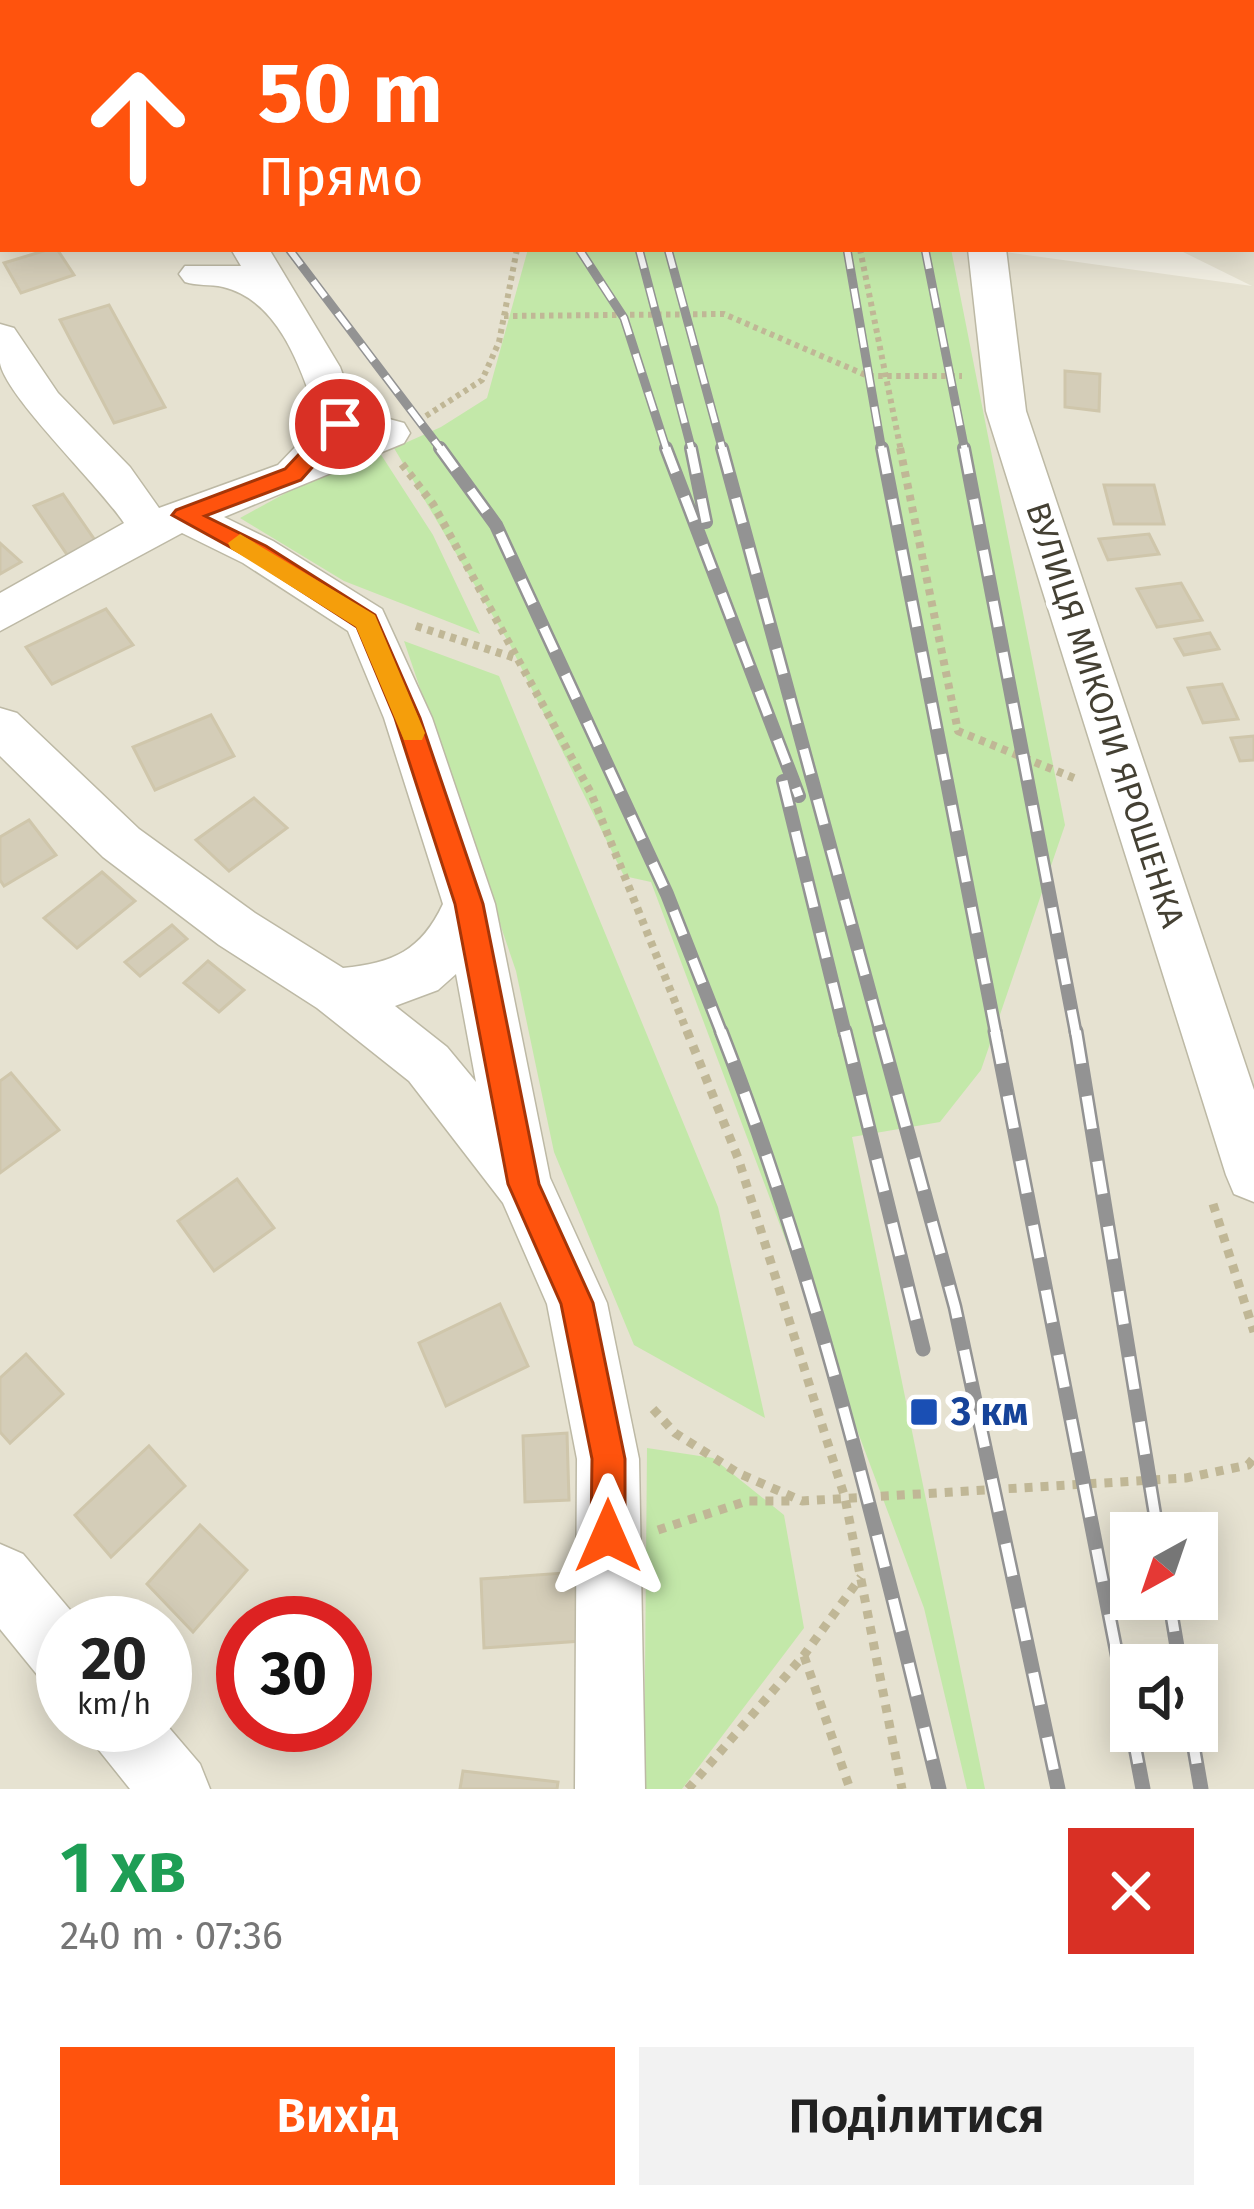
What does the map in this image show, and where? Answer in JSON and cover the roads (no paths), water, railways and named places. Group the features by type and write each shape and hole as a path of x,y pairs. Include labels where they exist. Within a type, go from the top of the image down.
{"street":[{"path":"252,252 320,367 340,424 293,475"},
{"name":"ВУЛИЦЯ МИКОЛИ ЯРОШЕНКА","path":"987,252 1006,411 1254,1175"},
{"path":"199,274 234,276 284,308"},
{"path":"0,337 44,403 167,522 258,552 366,621 408,718 469,904 524,1184 577,1303 608,1459 610,1789"},
{"path":"0,614 167,522 388,433"},
{"path":"0,726 121,843 237,929 336,992 428,1064 524,1184"},
{"path":"336,992 412,981 438,963 469,904"},
{"path":"0,1576 36,1620"},
{"path":"144,1752 175,1789"}],"railway":[{"path":"291,252 442,451"},
{"path":"581,252 624,318 666,449"},
{"path":"640,252 692,451"},
{"path":"669,252 723,451"},
{"path":"848,252 882,451"},
{"path":"926,252 965,451"},
{"path":"440,448 496,525 667,894 722,1034"},
{"path":"691,448 706,522"},
{"path":"722,448 881,1034"},
{"path":"882,448 996,1034"},
{"path":"964,448 1076,1034"},
{"path":"666,449 799,796"},
{"path":"783,781 845,1034"},
{"path":"721,1031 816,1311 939,1789"},
{"path":"845,1031 923,1349"},
{"path":"880,1031 955,1307 1058,1789"},
{"path":"995,1031 1115,1644"},
{"path":"1076,1031 1155,1512"},
{"path":"1172,1620 1176,1644"},
{"path":"1136,1752 1143,1789"},
{"path":"1195,1752 1201,1789"}],"place":[{"name":"3 км","path":"924,1412"}]}
